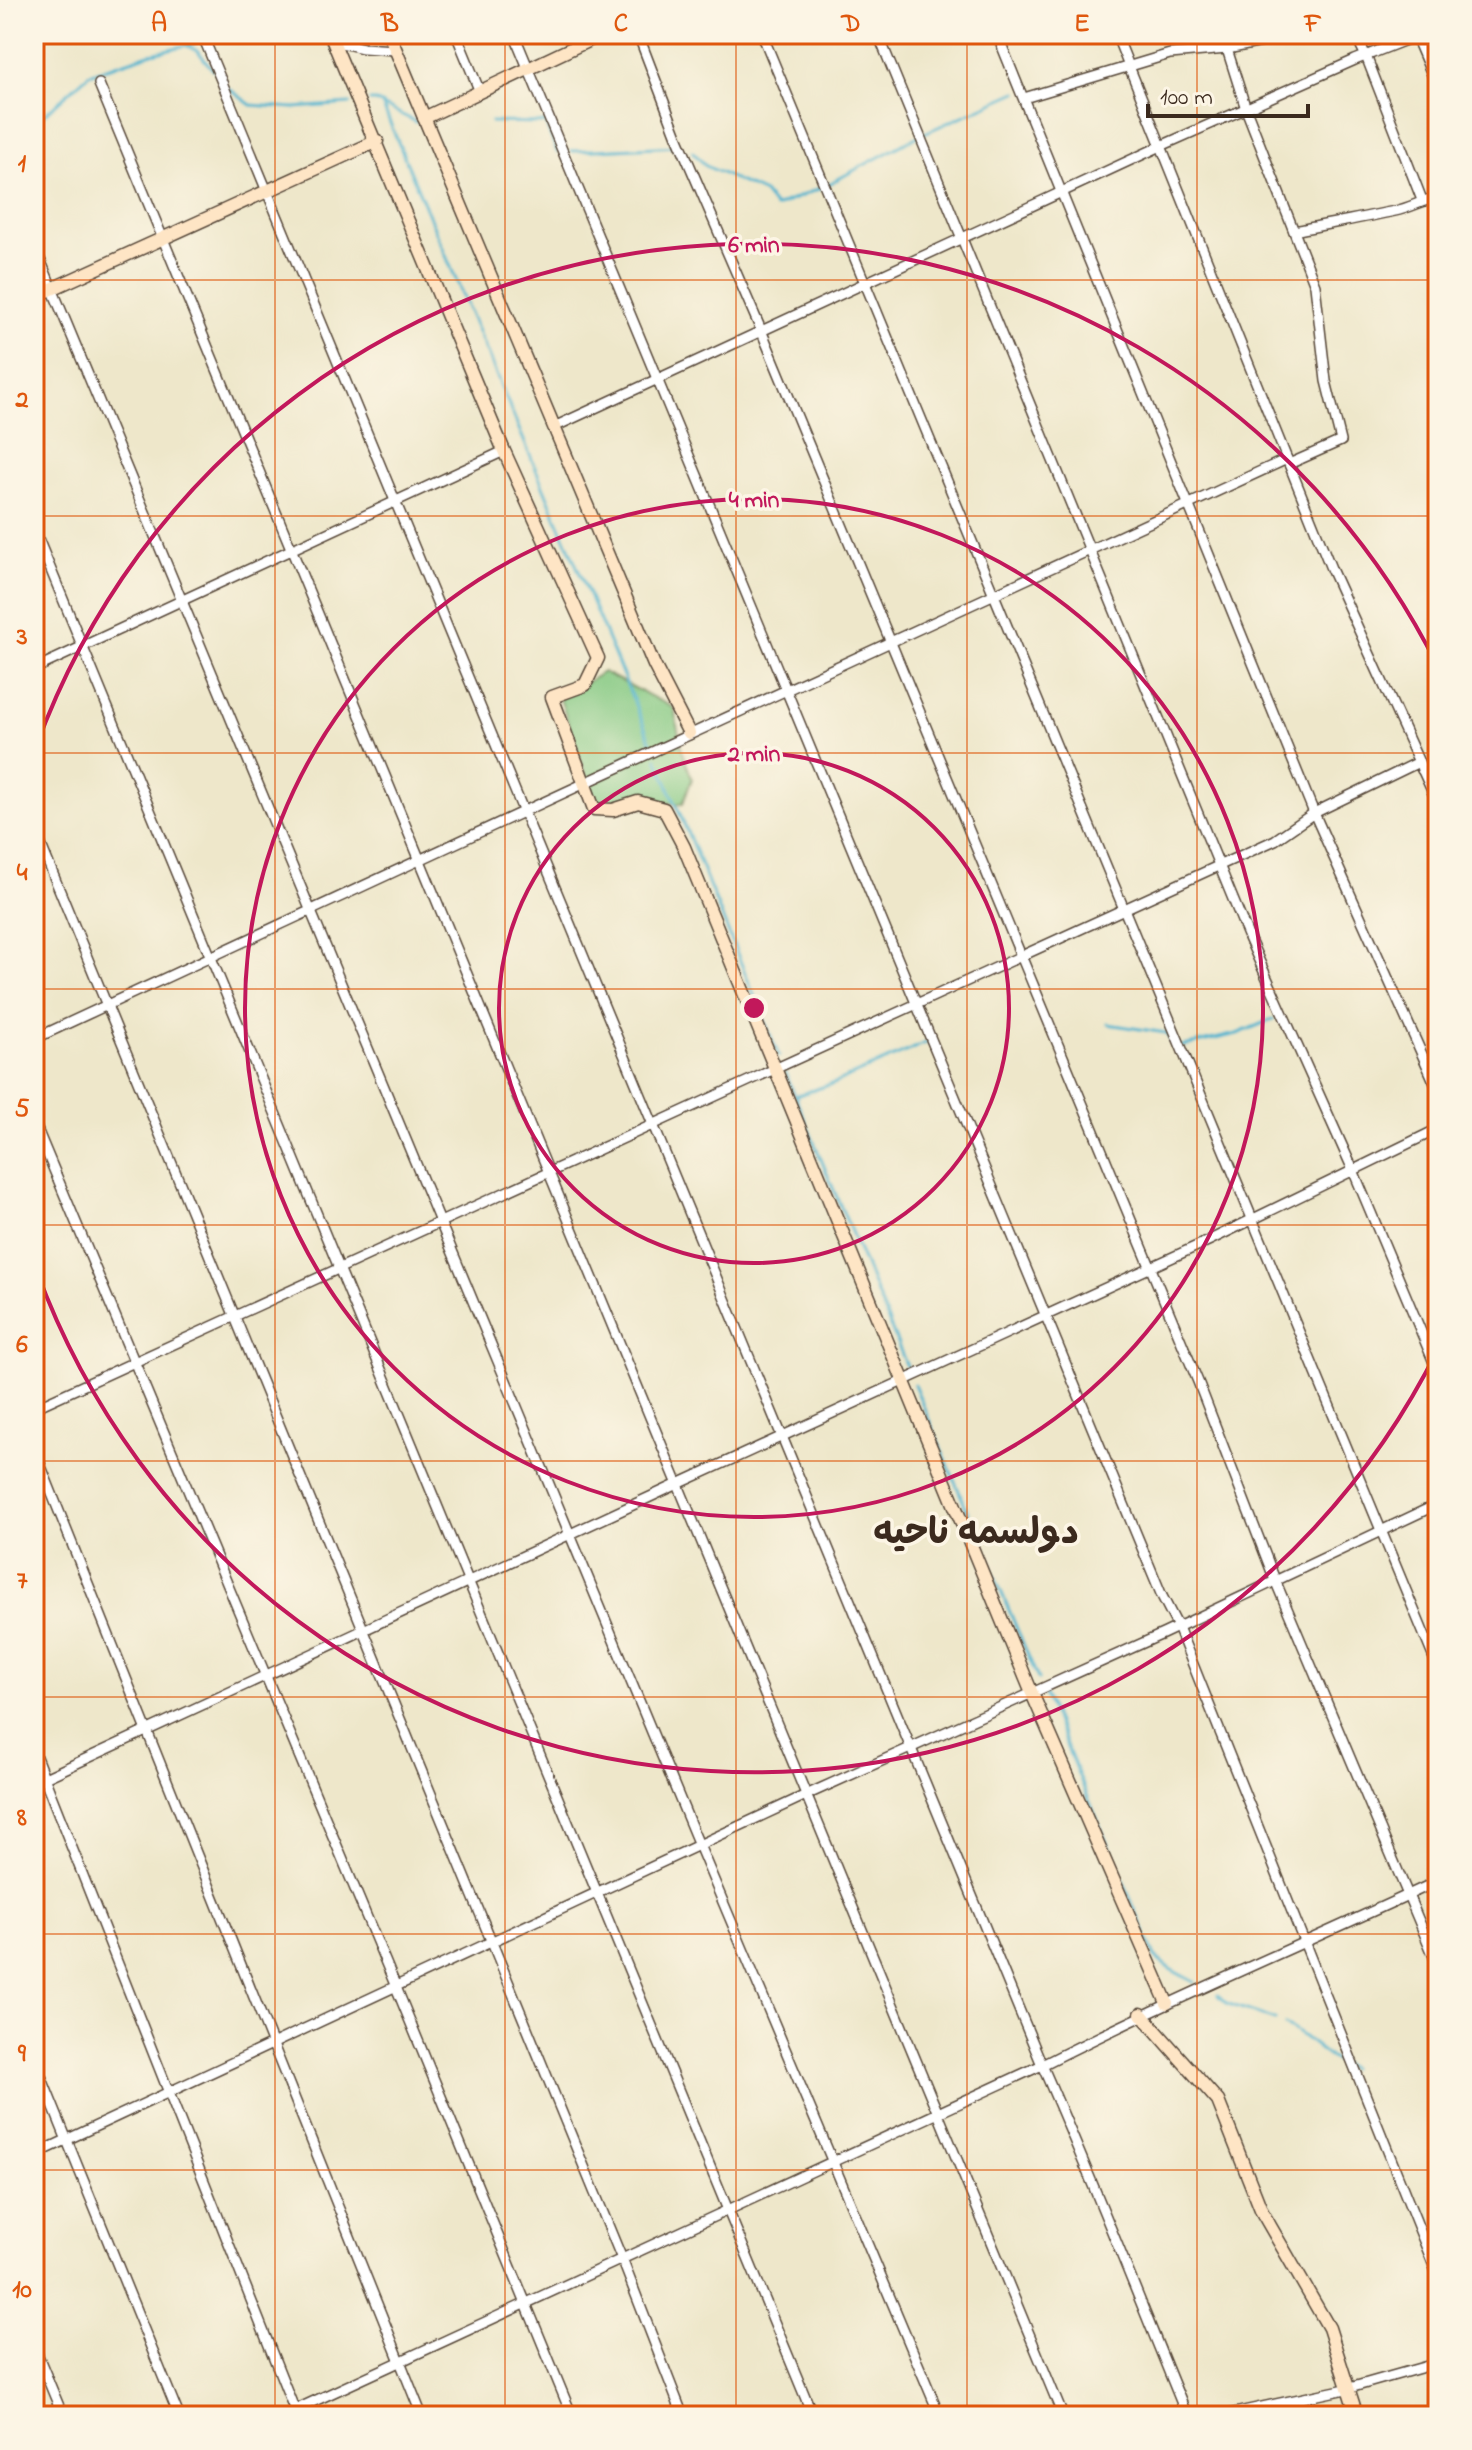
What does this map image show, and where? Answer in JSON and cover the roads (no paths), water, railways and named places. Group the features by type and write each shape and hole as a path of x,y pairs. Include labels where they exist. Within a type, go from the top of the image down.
{"street":[{"path":"202,34 1042,2065 1102,2203 1187,2416"},
{"path":"389,34 654,665 689,733"},
{"path":"456,34 480,92"},
{"path":"514,34 1162,1596 1178,1627 1438,2276"},
{"path":"424,118 602,34"},
{"path":"638,34 677,136 1021,954 1275,1580 1438,1966"},
{"path":"762,34 1438,1668"},
{"path":"878,34 1219,864 1438,1372"},
{"path":"997,34 1314,813 1438,1090"},
{"path":"1116,34 1332,571 1438,804"},
{"path":"34,1039 1189,504 1341,441 1326,381 1315,285 1246,109 1227,49 1227,34"},
{"path":"1024,98 1170,54 1227,49 1267,41 1282,34"},
{"path":"1355,34 1422,200"},
{"path":"554,427 1061,191 1419,35 1438,88"},
{"path":"332,37 363,48 395,50"},
{"path":"332,37 504,451 598,658 585,685 552,697 583,784 594,809 613,810 638,802 664,809 684,847 1031,1691 1167,2003"},
{"path":"99,84 1063,2416"},
{"path":"34,297 377,141"},
{"path":"1294,231 1397,211 1438,197"},
{"path":"34,245 569,1534 940,2416"},
{"path":"34,669 504,451"},
{"path":"34,529 813,2416"},
{"path":"34,1408 1275,840 1314,813 1438,761"},
{"path":"34,828 622,2259 683,2416"},
{"path":"34,1122 572,2416"},
{"path":"34,1783 1253,1219 1438,1129"},
{"path":"34,1449 422,2416"},
{"path":"34,2155 1438,1504"},
{"path":"34,1752 296,2413"},
{"path":"282,2416 296,2413 400,2361 1042,2065 1141,2014 1306,1943 1438,1881"},
{"path":"1141,2014 1218,2101 1262,2212 1329,2328 1357,2416"},
{"path":"34,2059 179,2416"},
{"path":"34,2346 63,2416"},
{"path":"1220,2416 1346,2389 1438,2363"}],"waterway":[{"path":"34,124 89,74 152,53 196,43 200,34"},
{"path":"187,46 198,51 213,70"},
{"path":"228,88 251,105 294,108 350,104"},
{"path":"693,152 706,166 764,193 775,207 825,186 920,135 1017,92"},
{"path":"370,101 416,122"},
{"path":"382,104 651,742"},
{"path":"491,122 545,123 557,152"},
{"path":"572,151 678,146"},
{"path":"657,758 779,1056"},
{"path":"1108,1024 1166,1033 1175,1048 1237,1034 1273,1019"},
{"path":"795,1096 835,1083 928,1042"},
{"path":"785,1072 908,1369"},
{"path":"914,1384 1038,1679"},
{"path":"1045,1695 1155,1957 1194,1982"},
{"path":"1218,1995 1226,2003 1275,2020"},
{"path":"1285,2025 1350,2068"}],"district":[{"name":"دولسمه ناحیه","path":"976,1530"}]}
